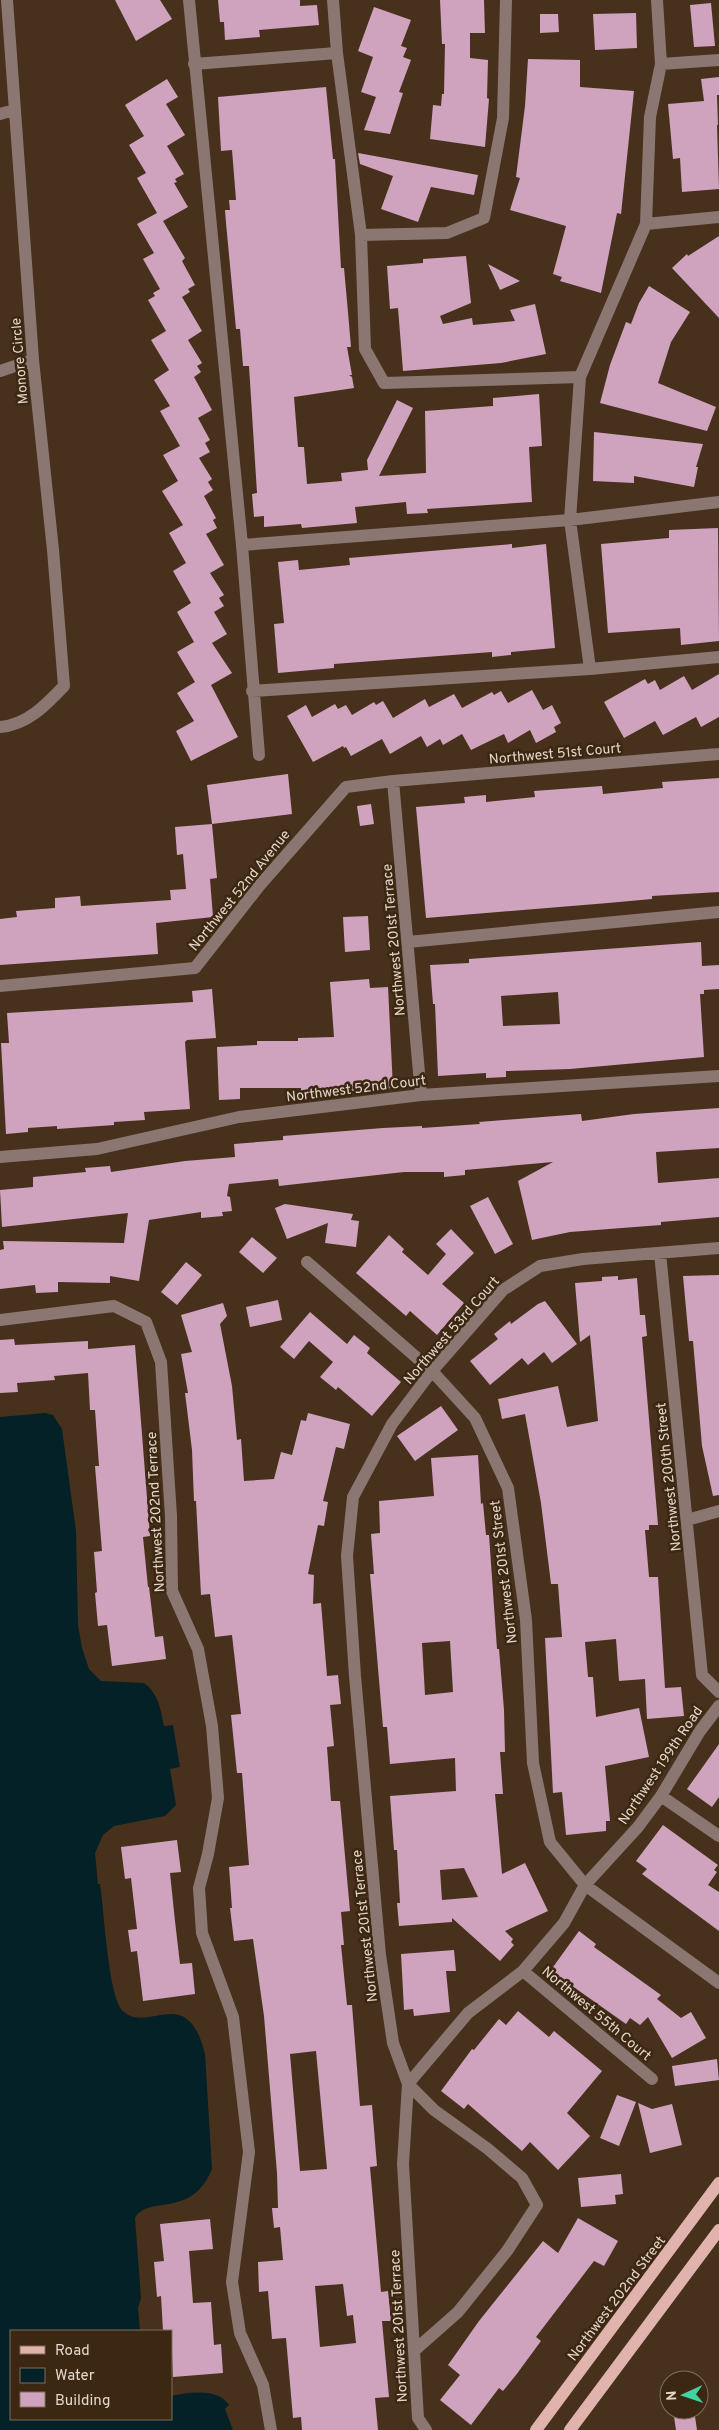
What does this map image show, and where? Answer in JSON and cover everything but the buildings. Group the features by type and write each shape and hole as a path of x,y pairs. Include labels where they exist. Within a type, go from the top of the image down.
{"main road":[{"name":"Northwest 202nd Street","path":"536,2430 719,2184"},
{"path":"570,2430 719,2230"}],"street":[{"name":"Monore Circle","path":"0,727 10,726 41,710 64,686 53,550 33,360 7,0"},
{"path":"188,0 242,545 252,691 260,754"},
{"path":"333,0 337,53 361,235 365,349 384,382 580,377"},
{"path":"361,235 446,233 484,218 503,118 506,0"},
{"path":"590,669 570,520 580,377 646,224 650,117 661,64 657,0"},
{"path":"194,64 337,53"},
{"path":"661,64 719,60"},
{"path":"0,114 14,110"},
{"path":"646,224 719,217"},
{"path":"0,371 33,360"},
{"path":"242,545 570,520 719,502"},
{"path":"252,691 590,669 719,657"},
{"name":"Northwest 51st Court","path":"393,781 719,754"},
{"name":"Northwest 201st Terrace","path":"393,781 421,1095"},
{"name":"Northwest 52nd Avenue","path":"0,986 196,968 260,885 346,787 393,781"},
{"path":"408,942 719,912"},
{"name":"Northwest 52nd Court","path":"0,1157 97,1149 239,1117 421,1095 719,1076"},
{"name":"Northwest 53rd Court","path":"392,1424 432,1371 502,1290 540,1266 583,1259 719,1248"},
{"name":"Northwest 200th Street","path":"660,1253 702,1676 719,1692"},
{"name":"Northwest 201st Street","path":"307,1262 432,1371 475,1418 508,1488 526,1620 532,1763 550,1842 585,1885 719,1983"},
{"name":"Northwest 202nd Terrace","path":"0,1320 114,1306 146,1322 161,1362 170,1516 172,1592 198,1649 212,1726 218,1798 208,1854 199,1888 202,1933 233,2017 249,2152 232,2282 240,2333 263,2385 271,2430"},
{"name":"Northwest 201st Terrace","path":"392,1424 353,1498 348,1556 355,1676 380,1956 393,2043 408,2084 403,2164 418,2418 426,2430"},
{"path":"687,1520 719,1511"},
{"name":"Northwest 199th Road","path":"408,2084 468,2013 523,1971 564,1923 585,1885 638,1827 661,1796 700,1731 719,1706"},
{"path":"661,1796 719,1836"},
{"name":"Northwest 55th Court","path":"523,1971 652,2079"},
{"path":"408,2084 434,2110 488,2149 522,2178 537,2204 506,2250 458,2312 415,2350"}],"water":[{"path":"45,1413 53,1415 62,1429 76,1531 78,1625 82,1648 89,1669 101,1681 144,1683 156,1697 164,1726 173,1725 180,1767 170,1769 176,1805 165,1816 114,1826 103,1835 95,1853 98,1884 100,1884 102,1896 110,1971 118,2003 123,2011 133,2017 178,2015 188,2020 197,2032 205,2054 212,2169 203,2185 193,2195 182,2201 150,2207 141,2211 135,2218 141,2298 138,2308 140,2330 10,2330 10,2420 172,2420 172,2396 186,2393 203,2393 218,2396 229,2405 225,2409 233,2430 0,2430 0,1417"}]}
